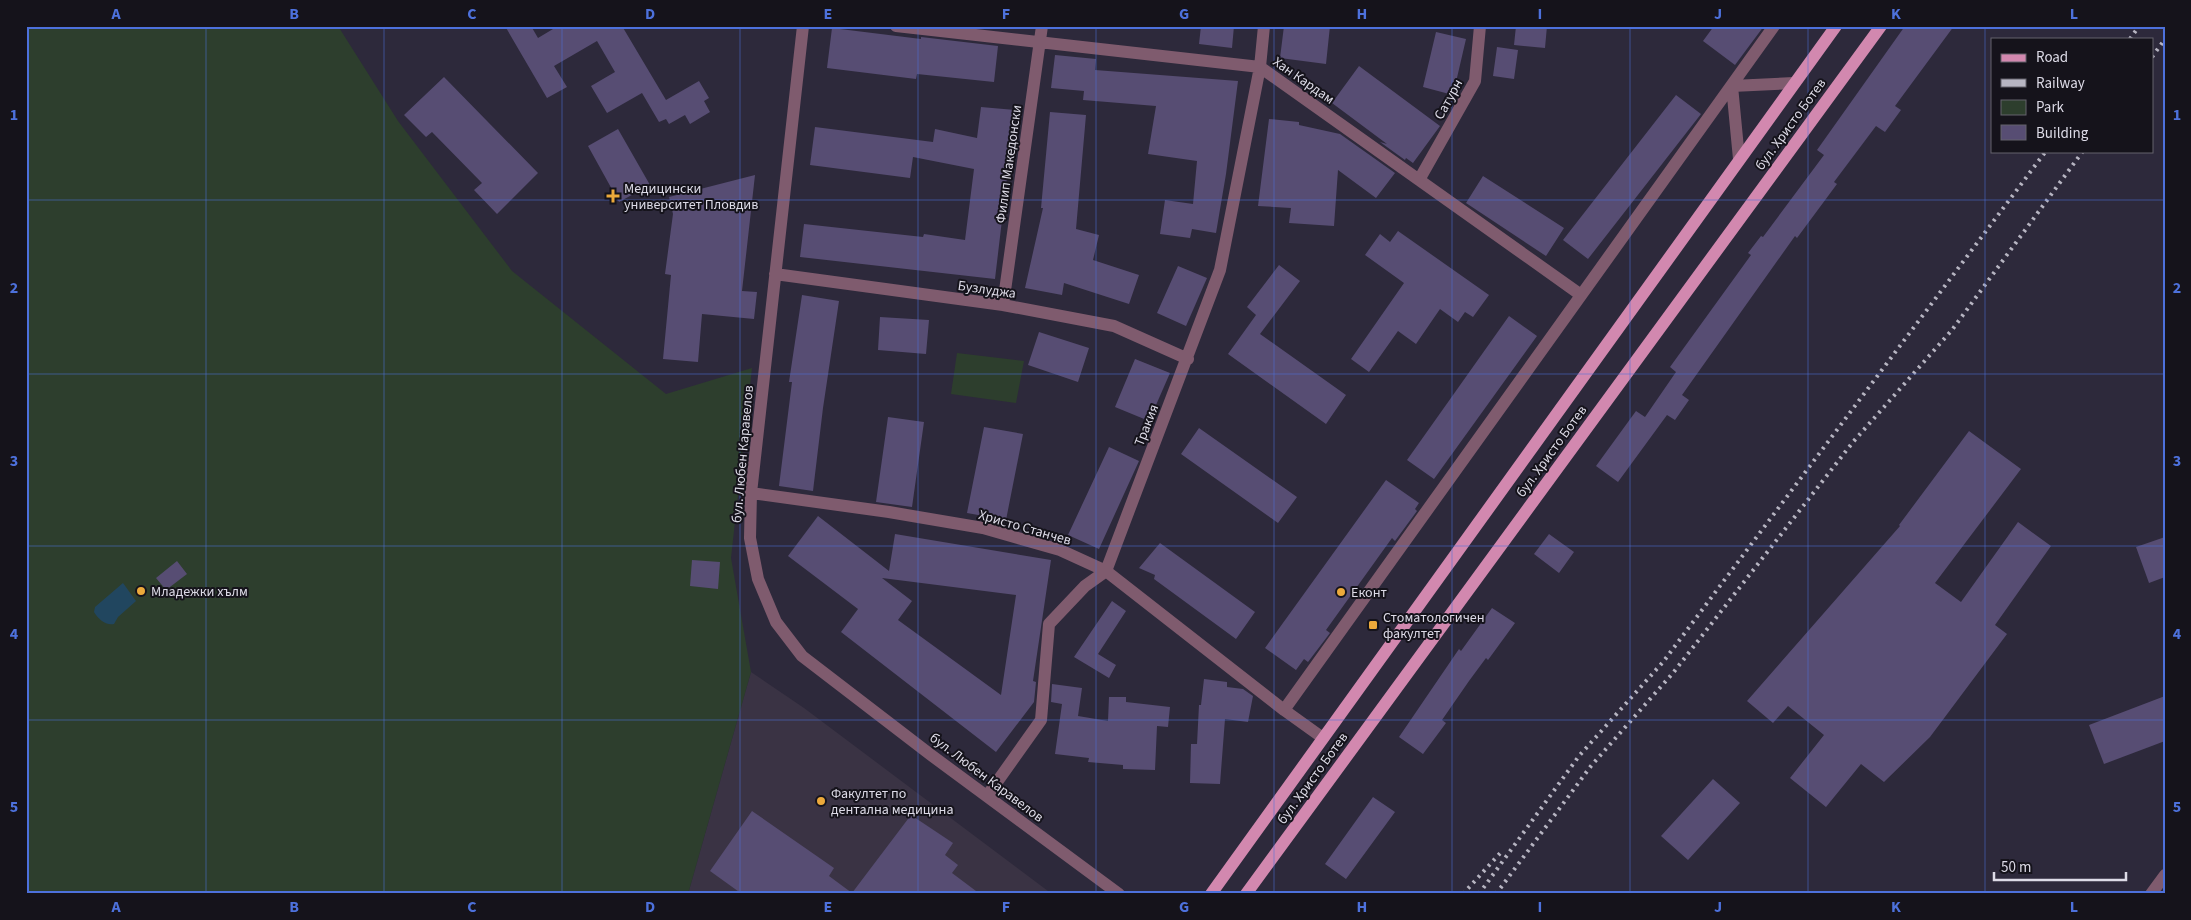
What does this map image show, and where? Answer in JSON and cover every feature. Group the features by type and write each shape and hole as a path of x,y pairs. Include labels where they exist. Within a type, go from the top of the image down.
{"main road":[{"name":"бул. Христо Ботев","path":"1211,894 1836,26"},
{"name":"бул. Христо Ботев","path":"1246,894 1880,26"}],"street":[{"name":"бул. Любен Каравелов","path":"803,26 751,493 750,538 758,579 776,622 802,656 1119,894"},
{"name":"Хан Кардам","path":"896,26 1260,67 1581,296"},
{"name":"Филип Македонски","path":"1003,306 1042,26"},
{"name":"Тракия","path":"1106,571 1188,359 1220,270 1260,67 1264,26"},
{"name":"Сатурн","path":"1419,180 1475,81 1480,26"},
{"path":"1284,710 1774,26"},
{"name":"бул. Христо Ботев","path":"1739,159 1732,86 1794,83"},
{"name":"Бузлуджа","path":"775,274 1003,306 1114,326 1188,359"},
{"name":"Христо Станчев","path":"751,493 889,512 983,528 1060,550 1106,571 1284,710 1323,738"},
{"path":"987,796 1041,720 1049,624 1085,586 1106,571"},
{"path":"2151,894 2165,875"}],"shaded area":[{"name":"Факултет по дентална медицина","path":"751,672 804,708 1052,894 688,894"}],"green space":[{"name":"Младежки хълм","path":"26,26 338,26 398,121 512,271 666,394 752,368 731,558 751,672 688,894 26,894"},
{"path":"957,353 1024,361 1016,403 951,394"}],"water":[{"path":"123,583 136,601 118,617 114,624 105,623 94,612 95,607"}],"building":[{"path":"505,26 531,26 538,38 558,26 622,26 666,100 699,81 709,98 704,101 710,112 690,124 685,115 669,124 666,119 659,122 642,93 607,113 591,86 615,72 597,41 554,66 567,87 547,98"},
{"path":"1201,26 1234,26 1232,48 1199,44"},
{"path":"1284,26 1330,26 1326,64 1280,58"},
{"path":"1516,26 1547,26 1545,48 1514,45"},
{"path":"1714,26 1764,26 1735,65 1703,41"},
{"path":"1905,26 1954,26 1895,106 1901,110 1885,132 1876,126 1834,182 1837,184 1797,238 1795,236 1682,395 1689,400 1675,420 1667,415 1618,482 1596,466 1636,411 1645,417 1676,372 1670,367 1751,255 1748,253 1761,236 1763,237 1824,155 1817,150"},
{"path":"832,28 998,46 994,82 917,74 916,79 827,68"},
{"path":"1436,32 1466,39 1453,95 1423,87"},
{"path":"1497,47 1518,50 1514,79 1493,76"},
{"path":"1055,55 1096,59 1095,70 1238,81 1216,233 1192,229 1190,238 1160,234 1165,200 1193,204 1197,161 1148,154 1156,106 1083,100 1084,91 1051,88"},
{"path":"1359,66 1440,126 1413,163 1406,158 1405,160 1380,142 1387,144 1332,103"},
{"path":"444,77 538,173 497,214 474,190 482,183 432,132 426,137 404,115"},
{"path":"1676,95 1701,114 1588,259 1563,240"},
{"path":"981,107 1015,110 995,279 800,257 804,224 923,237 924,234 965,240 974,169 913,157 910,178 810,165 815,127 933,142 935,129 977,138"},
{"path":"1050,112 1086,115 1076,229 1099,235 1093,260 1139,275 1129,304 1064,283 1062,295 1025,288 1043,208 1041,208"},
{"path":"1269,119 1299,122 1299,125 1340,134 1395,173 1376,198 1338,170 1334,226 1289,223 1291,208 1258,206"},
{"path":"618,129 650,185 619,202 588,146"},
{"path":"755,175 742,291 757,292 754,319 702,314 698,362 663,359 671,275 665,274 673,214 669,197"},
{"path":"1483,176 1564,228 1546,256 1466,203"},
{"path":"1398,231 1489,295 1473,317 1465,312 1458,322 1440,309 1416,344 1398,331 1369,372 1351,359 1404,283 1365,255 1380,234 1390,242"},
{"path":"1279,265 1300,281 1260,334 1346,395 1326,424 1228,354 1256,315 1247,307"},
{"path":"1178,266 1207,278 1186,326 1157,313"},
{"path":"802,295 839,301 813,491 779,486 792,382 789,382"},
{"path":"1509,316 1537,336 1434,479 1407,460"},
{"path":"880,317 929,320 926,354 878,350"},
{"path":"1039,332 1089,348 1078,382 1028,365"},
{"path":"1135,359 1170,373 1149,421 1115,407"},
{"path":"888,417 924,422 912,507 876,502"},
{"path":"984,427 1023,434 1006,520 967,513"},
{"path":"1199,428 1297,497 1278,523 1181,454"},
{"path":"1969,431 2021,469 1935,583 1961,602 2018,522 2051,546 1995,625 2007,634 1930,737 1884,782 1861,764 1826,807 1790,778 1824,735 1788,706 1773,723 1747,701 1900,526"},
{"path":"1109,447 1139,461 1099,549 1068,535"},
{"path":"1386,480 1419,503 1415,509 1417,511 1395,541 1392,538 1326,630 1330,633 1308,662 1304,659 1296,670 1265,648"},
{"path":"818,516 889,571 895,534 1051,560 1033,681 1036,682 1034,702 996,752 841,632 858,609 788,556","holes":["882,578 1016,595 1001,695 898,620 912,601"]},
{"path":"1549,534 1574,552 1559,573 1534,554"},
{"path":"2165,537 2165,577 2149,583 2136,547"},
{"path":"1160,543 1255,612 1236,639 1154,579 1155,575 1139,568"},
{"path":"692,560 720,562 718,589 690,586"},
{"path":"177,561 187,574 166,590 156,578"},
{"path":"1112,601 1126,611 1098,654 1116,665 1109,678 1074,657"},
{"path":"1492,608 1515,623 1488,660 1486,658 1469,681 1442,720 1446,723 1423,754 1399,737 1459,649 1461,651"},
{"path":"1204,679 1227,682 1227,687 1243,689 1253,696 1248,722 1225,719 1220,784 1190,783 1191,744 1197,744 1199,705 1201,705"},
{"path":"1052,684 1082,688 1078,716 1108,721 1109,697 1126,697 1126,702 1170,707 1168,727 1157,726 1155,770 1123,769 1123,765 1088,762 1089,758 1055,754 1062,704 1051,702"},
{"path":"2165,696 2165,741 2104,764 2089,725"},
{"path":"1713,779 1740,803 1688,860 1661,836"},
{"path":"1373,797 1395,812 1346,879 1325,864"},
{"path":"752,811 834,868 829,876 852,893 911,815 953,843 945,855 958,865 952,873 980,894 742,894 710,871"}],"railway":[{"path":"2131,38 2139,26"},
{"path":"2154,54 2165,39"},
{"path":"1479,894 1579,756 1663,662 2045,152"},
{"path":"1496,894 1591,766 1673,673 1853,442 1952,330 2082,152"},
{"path":"1463,894 1503,850"}],"place":[{"name":"Медицински университет Пловдив","path":"613,196"},
{"name":"Младежки хълм","path":"141,591"},
{"name":"Еконт","path":"1341,592"},
{"name":"Стоматологичен факултет","path":"1373,625"},
{"name":"Факултет по дентална медицина","path":"821,801"}]}
